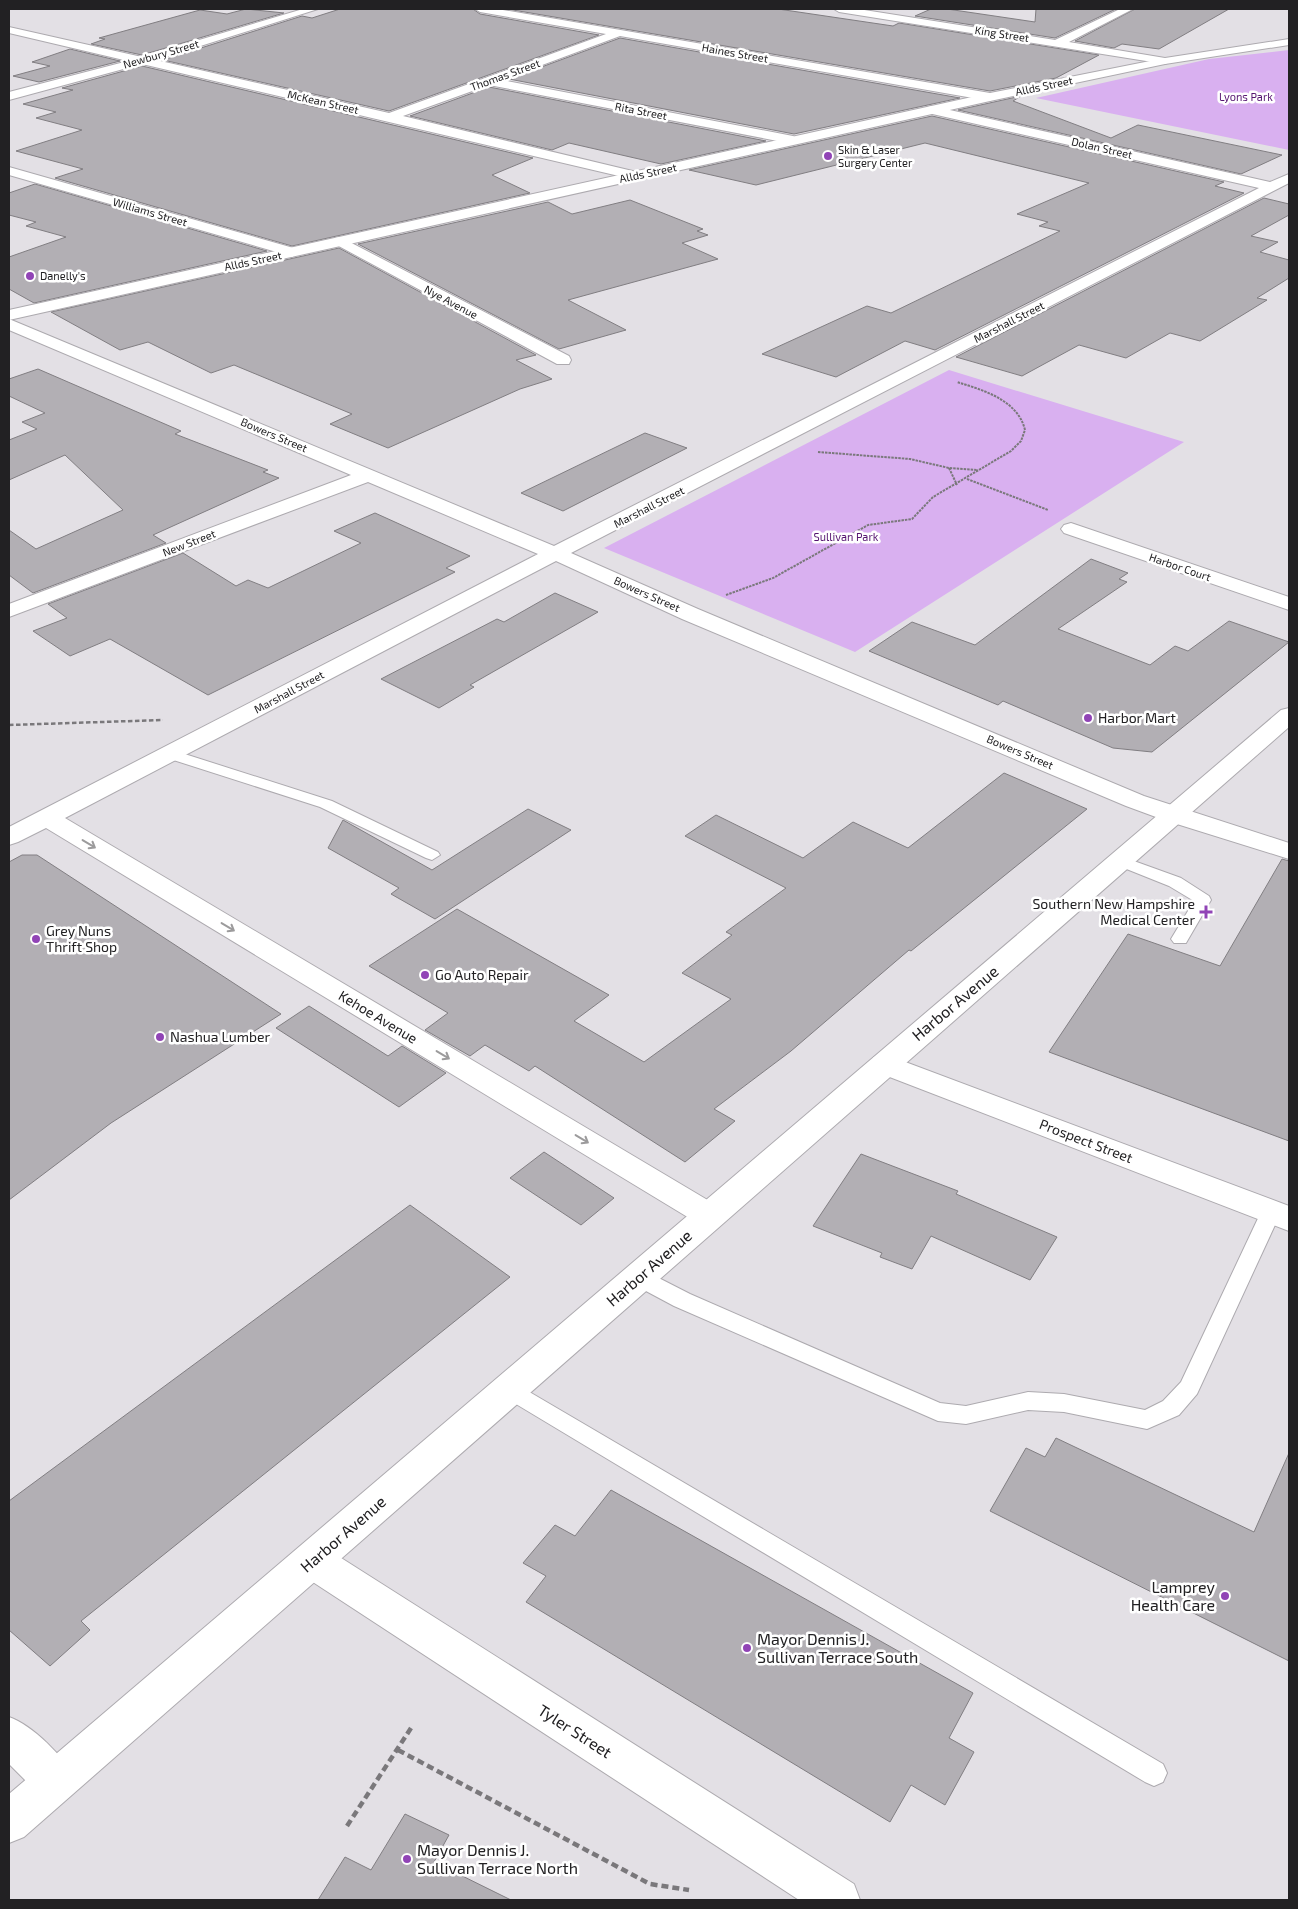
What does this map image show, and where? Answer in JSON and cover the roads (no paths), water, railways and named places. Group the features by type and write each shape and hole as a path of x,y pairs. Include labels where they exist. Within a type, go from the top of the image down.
{"street":[{"name":"Newbury Street","path":"9,96 140,60 312,9"},
{"name":"Haines Street","path":"480,9 990,97"},
{"name":"King Street","path":"839,9 1164,61"},
{"path":"1058,43 1128,9"},
{"name":"McKean Street","path":"9,30 390,117 636,176"},
{"name":"Thomas Street","path":"390,117 620,33"},
{"name":"Allds Street","path":"9,315 990,97 1164,61 1289,42"},
{"name":"Rita Street","path":"489,81 793,140"},
{"name":"Dolan Street","path":"932,110 1281,182"},
{"name":"Williams Street","path":"9,171 292,252"},
{"name":"Marshall Street","path":"9,837 1281,182"},
{"name":"Nye Avenue","path":"340,242 563,360"},
{"name":"Bowers Street","path":"9,324 556,554 690,614 1173,815 1289,850"},
{"name":"New Street","path":"9,611 368,474"},
{"name":"Harbor Court","path":"1071,529 1289,604"},
{"name":"Harbor Avenue","path":"9,1822 1289,715"},
{"name":"Kehoe Avenue","path":"47,818 710,1216"},
{"name":"Prospect Street","path":"884,1064 1280,1215"},
{"name":"Tyler Street","path":"313,1560 838,1900"},
{"path":"9,1736 56,1781"}],"lane":[{"path":"169,754 326,804 432,856"},
{"path":"1120,861 1175,882 1203,900 1180,939"},
{"path":"638,1277 682,1300 938,1412 966,1415 1028,1401 1064,1403 1147,1420 1171,1408 1189,1388 1280,1215"},
{"path":"509,1389 1154,1772"}],"place":[{"name":"Skin & Laser Surgery Center","path":"828,156"},
{"name":"Danelly's","path":"30,276"},
{"name":"Harbor Mart","path":"1088,718"},
{"name":"Southern New Hampshire Medical Center","path":"1206,912"},
{"name":"Grey Nuns Thrift Shop","path":"36,939"},
{"name":"Go Auto Repair","path":"425,975"},
{"name":"Nashua Lumber","path":"160,1037"},
{"name":"Lamprey Health Care","path":"1225,1596"},
{"name":"Mayor Dennis J. Sullivan Terrace South","path":"747,1648"},
{"name":"Mayor Dennis J. Sullivan Terrace North","path":"407,1859"}],"park label":[{"name":"Lyons Park","path":"1246,97"},
{"name":"Sullivan Park","path":"846,537"}]}
